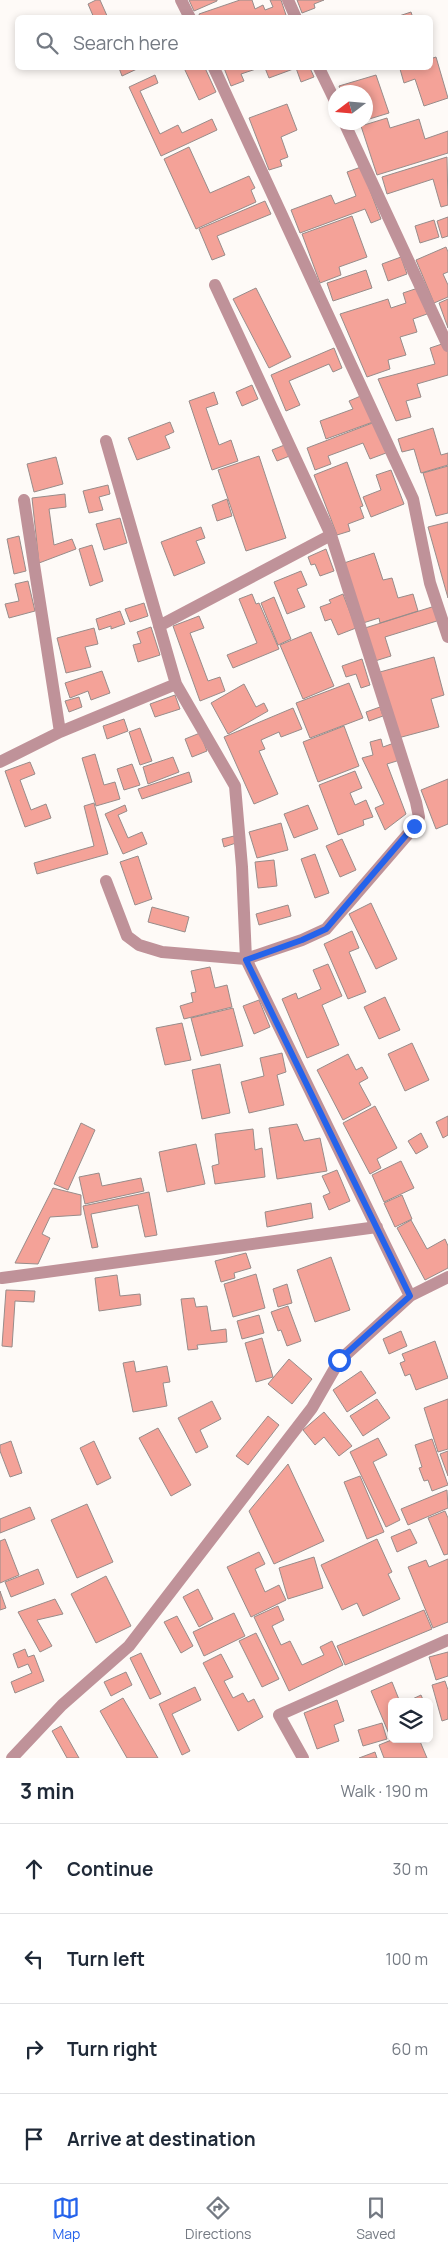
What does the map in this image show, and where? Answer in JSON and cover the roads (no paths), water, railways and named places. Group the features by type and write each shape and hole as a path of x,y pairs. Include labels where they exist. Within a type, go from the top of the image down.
{"street":[{"path":"181,0 188,15"},
{"path":"288,0 295,15"},
{"path":"215,70 413,499 430,583 448,637"},
{"path":"320,70 328,87"},
{"path":"348,130 448,346"},
{"path":"106,881 127,936 139,945 162,952 246,960 302,940 326,929 419,818 416,802 331,534 215,285"},
{"path":"106,441 176,684 235,786 242,867 246,960 410,1296"},
{"path":"24,500 60,732"},
{"path":"158,626 331,534"},
{"path":"0,762 60,732 176,684"},
{"path":"2,1278 377,1227"},
{"path":"12,1758 62,1705 129,1646 312,1408 339,1360 410,1296 448,1277"},
{"path":"303,1758 280,1715 448,1640"}]}
